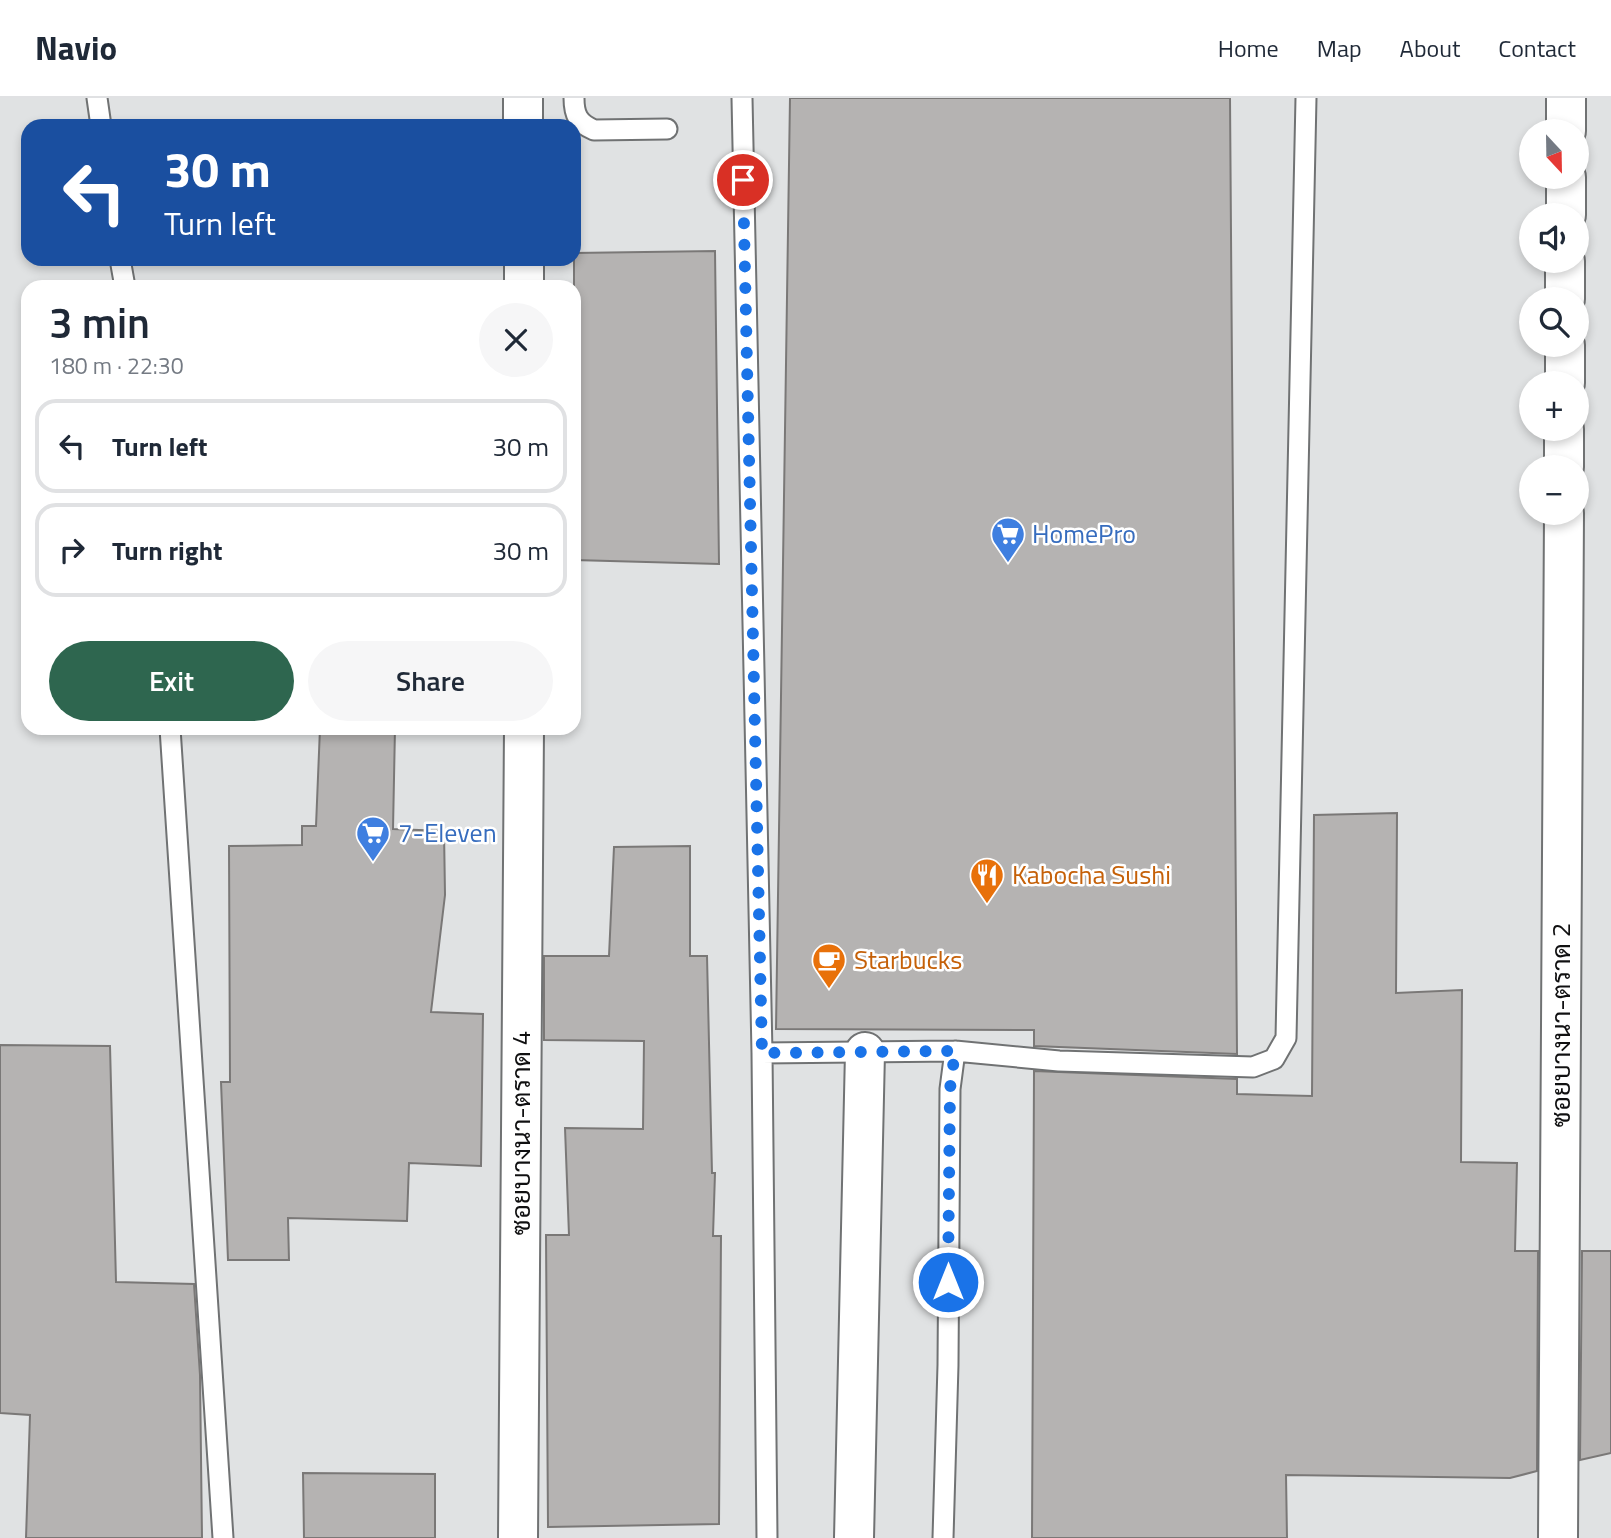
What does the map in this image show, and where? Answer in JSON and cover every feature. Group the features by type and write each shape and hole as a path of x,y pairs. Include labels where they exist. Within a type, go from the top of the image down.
{"street":[{"path":"523,98 523,119"},
{"path":"1566,98 1566,119"},
{"name":"ซอยบางนา-ตราด 2","path":"1558,1538 1564,525"},
{"name":"ซอยบางนา-ตราด 4","path":"518,1538 524,735"},
{"path":"853,1538 865,1052"}],"lane":[{"path":"97,98 100,119"},
{"path":"574,98 578,119"},
{"path":"742,98 762,1053 767,1538"},
{"path":"762,1053 955,1051 1059,1061 1253,1067 1274,1059 1286,1038 1306,98"},
{"path":"581,123 594,130 667,130"},
{"path":"170,735 223,1538"},
{"path":"943,1538 948,1365 950,1089 955,1051"}],"building":[{"name":"HomePro","path":"790,98 1230,98 1237,1054 1034,1046 1034,1030 776,1029"},
{"path":"715,251 719,564 581,560 581,280 574,280 574,266 581,266 581,253"},
{"path":"320,735 395,735 393,829 444,831 445,895 431,1012 483,1014 481,1166 409,1163 407,1221 288,1218 289,1260 228,1260 221,1082 230,1082 229,846 302,845 302,826 316,826"},
{"path":"1397,813 1396,993 1462,990 1461,1162 1517,1163 1515,1251 1538,1251 1537,1471 1510,1478 1286,1475 1287,1538 1032,1538 1034,1071 1237,1079 1237,1094 1312,1096 1314,815"},
{"path":"690,846 690,956 707,956 712,1173 715,1173 713,1236 721,1236 719,1524 548,1527 546,1235 569,1235 565,1128 643,1129 644,1041 544,1040 544,956 609,956 614,847"},
{"path":"0,1045 110,1046 116,1282 194,1284 200,1375 202,1538 26,1538 30,1415 0,1413"},
{"path":"1582,1251 1611,1251 1611,1453 1580,1460"},
{"path":"303,1473 435,1474 435,1538 304,1538"}],"place":[{"name":"HomePro","path":"1008,564"},
{"name":"7-Eleven","path":"373,863"},
{"name":"Kabocha Sushi","path":"987,905"},
{"name":"Starbucks","path":"829,990"}],"route":[{"path":"743,180 762,1053 955,1051 950,1089 948,1282"}]}
